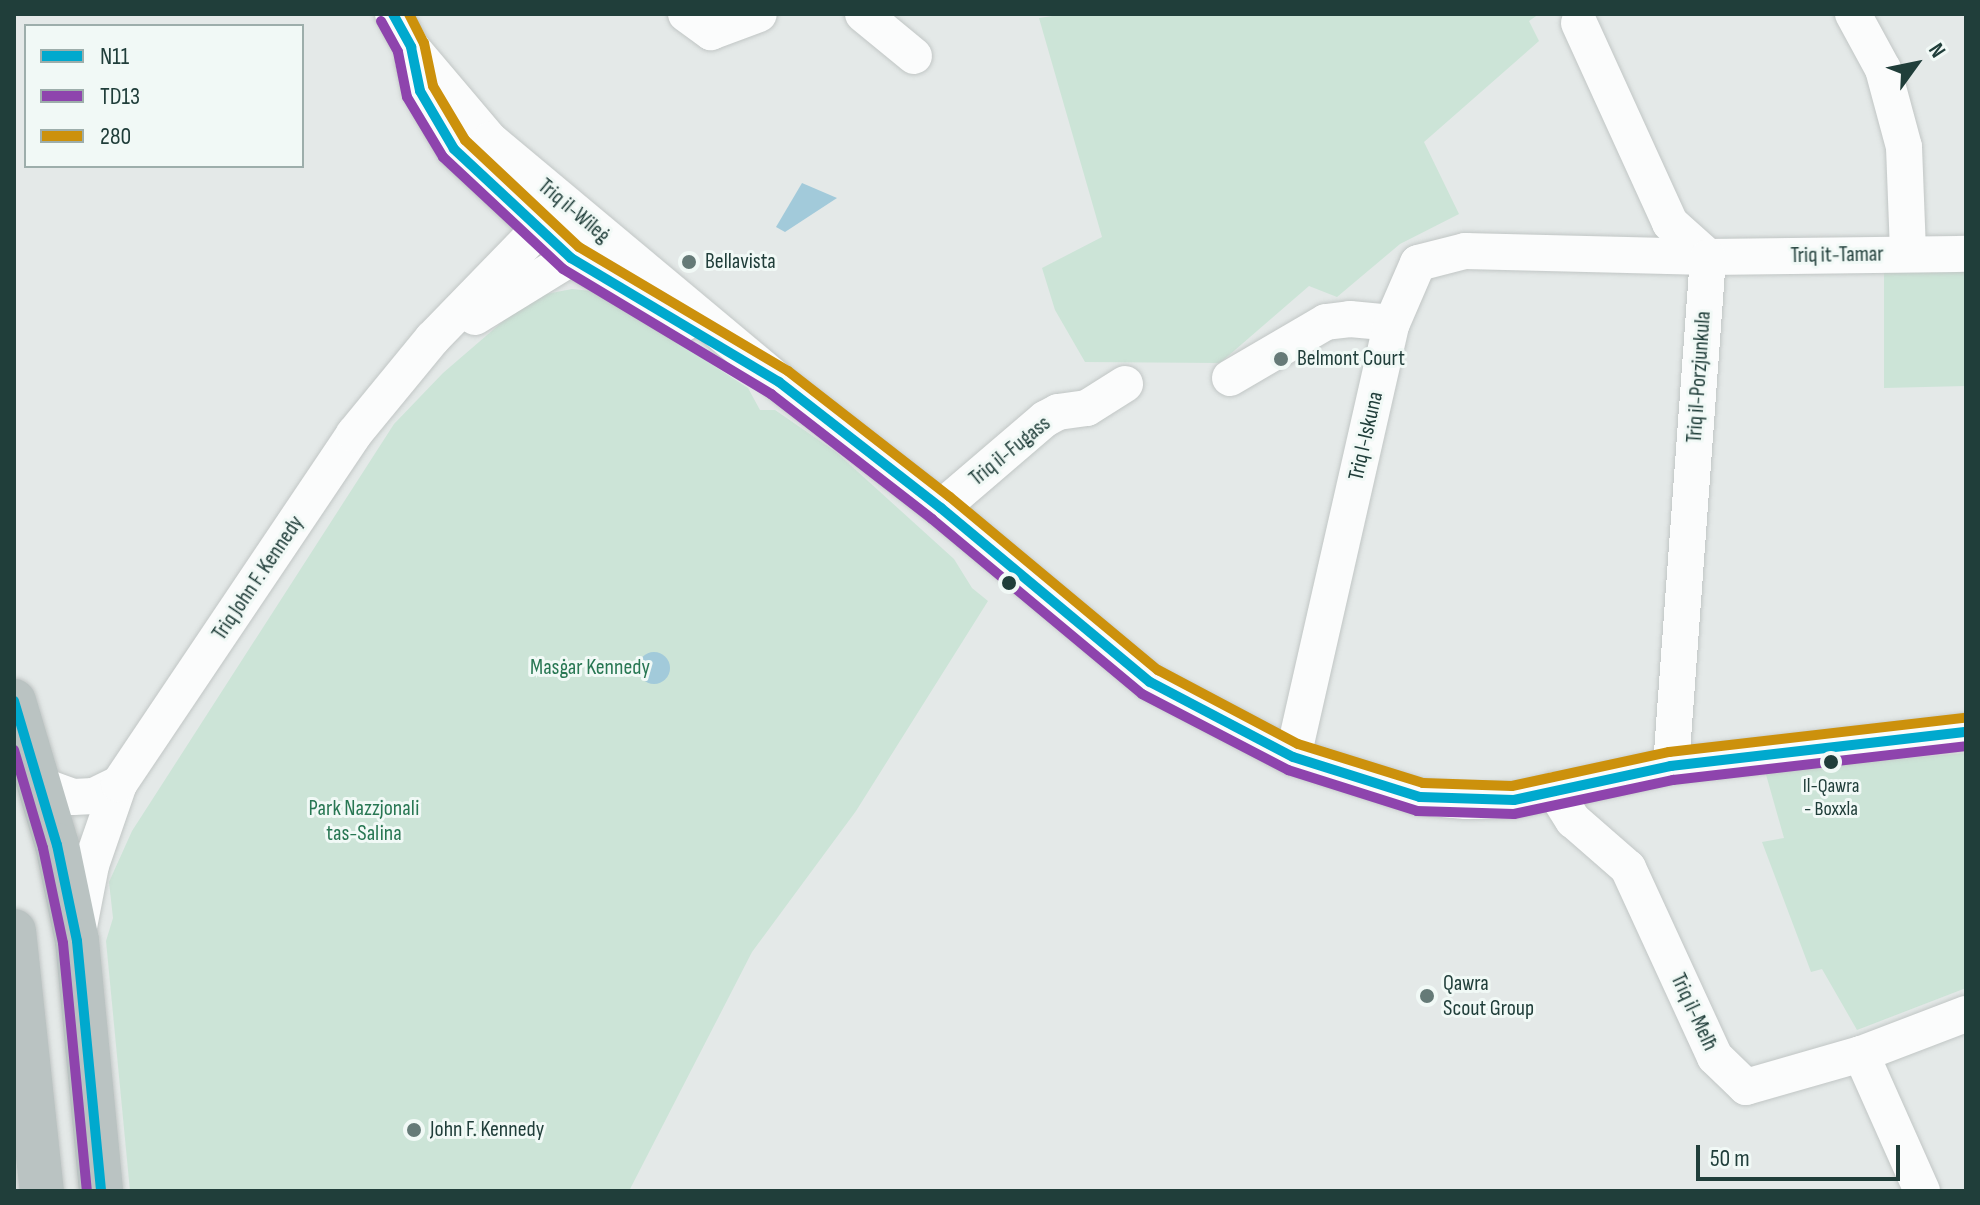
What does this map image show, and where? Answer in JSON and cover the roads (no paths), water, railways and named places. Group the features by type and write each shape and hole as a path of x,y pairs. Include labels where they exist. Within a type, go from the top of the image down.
{"highway":[{"path":"14,701 40,785 77,941 101,1191"},
{"path":"14,931 42,1191"}],"street":[{"name":"Triq il-Wileġ","path":"393,14 411,47 570,236"},
{"path":"686,14 711,32 759,14"},
{"path":"863,14 914,56"},
{"path":"1853,14 1883,69 1904,147 1908,253"},
{"path":"1579,23 1670,223 1708,257"},
{"name":"Triq il-Wileġ","path":"411,47 420,91 454,149 570,236 779,382 941,508 1150,682 1293,757 1420,797 1466,801 1514,800 1671,766 1966,732"},
{"name":"Triq John F. Kennedy","path":"77,941 91,865 119,784 354,434 401,374 570,236"},
{"name":"Triq l-Iskuna","path":"1293,757 1392,323 1418,263 1465,251 1708,257"},
{"name":"Triq it-Tamar","path":"1708,257 1966,254"},
{"name":"Triq il-Porzjunkula","path":"1671,766 1708,257"},
{"path":"1230,378 1326,322 1350,319 1392,323"},
{"name":"Triq il-Fugass","path":"941,508 1045,419 1058,412 1087,408 1108,398 1125,384"},
{"path":"40,785 84,797 94,796 119,784"},
{"name":"Triq il-Melħ","path":"1554,790 1573,820 1628,868 1715,1057 1746,1087 1861,1054"},
{"path":"1922,1191 1861,1054 1966,1014"}],"water":[{"path":"802,183 837,198 785,232 776,227"},
{"path":"654,652 665,657 670,668 665,679 654,684 643,679 638,668 643,657"}],"place":[{"name":"Bellavista","path":"689,262"},
{"name":"Belmont Court","path":"1281,359"},
{"name":"Il-Qawra - Boxxla","path":"1831,762"},
{"name":"Qawra Scout Group","path":"1427,996"},
{"name":"John F. Kennedy","path":"414,1130"}],"park label":[{"name":"Masġar Kennedy","path":"590,668"},
{"name":"Park Nazzjonali tas-Salina","path":"364,820"}]}
